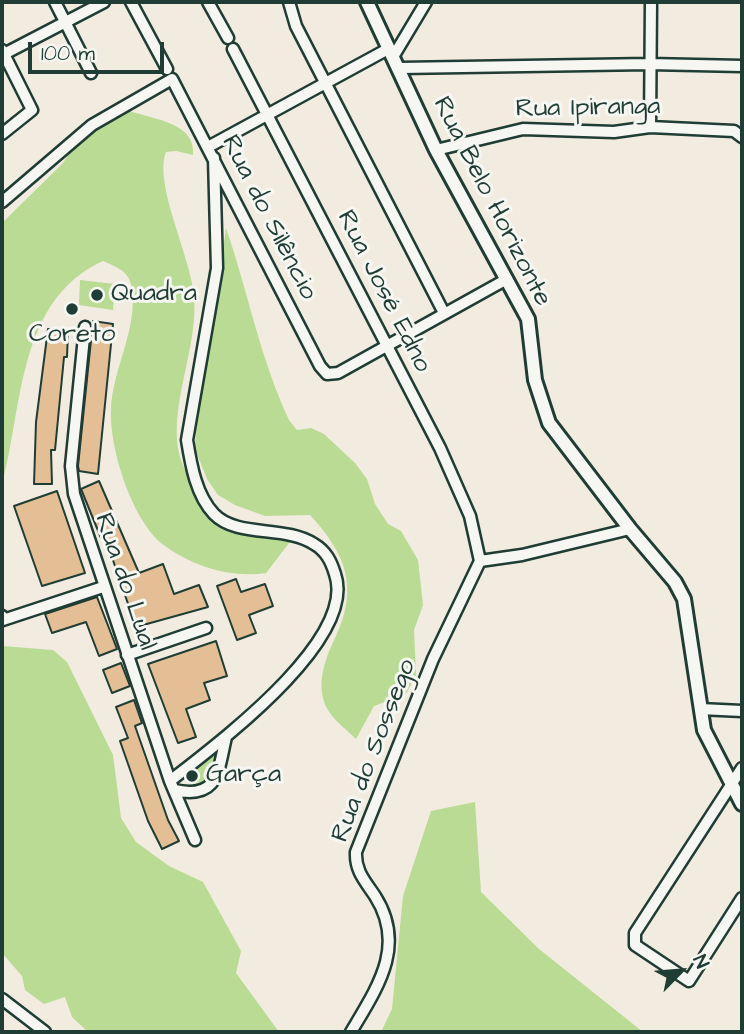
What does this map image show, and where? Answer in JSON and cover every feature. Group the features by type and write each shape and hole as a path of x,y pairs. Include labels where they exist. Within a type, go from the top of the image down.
{"street":[{"path":"55,2 92,73"},
{"path":"2,134 32,110 2,53 104,2"},
{"path":"131,2 167,69"},
{"path":"208,2 228,38"},
{"path":"289,2 296,26 444,313"},
{"name":"Rua Belo Horizonte","path":"367,2 436,150 528,319 535,380 542,408 559,436 630,529 675,582 684,599 700,709 709,742 737,786 742,804"},
{"path":"208,147 325,82 394,58 426,2"},
{"path":"650,127 651,2"},
{"name":"Rua José Edno","path":"233,49 462,495 477,537 480,561"},
{"name":"Rua Belo Horizonte","path":"394,58 742,66"},
{"name":"Rua do Silêncio","path":"2,202 93,125 173,79 320,366 327,374 338,373 387,346"},
{"path":"738,134 742,120"},
{"name":"Rua Ipiranga","path":"436,150 484,135 523,129 614,132 650,127 738,134"},
{"path":"172,785 276,691 324,632 337,606 338,583 330,559 317,545 296,534 236,527 214,513 192,469 187,440 217,268 214,158"},
{"path":"387,346 507,279"},
{"name":"Rua do Lual","path":"85,327 71,466 74,494 103,587 172,785 195,840"},
{"path":"480,561 522,555 630,529"},
{"name":"Rua do Sossego","path":"351,1032 370,999 391,950 387,924 376,898 362,880 355,863 356,852 433,659 480,561"},
{"path":"2,616 3,620 103,587"},
{"path":"127,655 206,628"},
{"path":"700,709 742,711"},
{"path":"172,785 202,792 212,785 226,737"},
{"path":"742,768 737,786 635,933 635,945 689,981 727,926 742,898"},
{"path":"727,926 742,925"},
{"path":"2,999 45,1032"}],"green space":[{"path":"127,110 179,128 192,144 193,155 166,152 163,166 169,202 192,281 194,297 193,332 177,422 179,452 187,474 224,521 296,534 266,573 226,572 188,560 153,535 133,503 114,444 111,410 129,332 133,300 131,284 124,272 103,261 75,279 54,301 39,328 28,358 2,484 2,223 63,163 75,144"},
{"path":"226,228 262,349 289,420 297,430 311,428 324,434 355,463 367,479 375,504 388,524 401,531 418,560 423,605 414,630 416,675 406,694 374,706 356,739 328,710 322,690 324,666 347,601 345,571 340,557 310,515 265,516 235,505 218,495 207,479 195,449 197,409 210,346"},
{"name":"Quadra","path":"80,280 115,284 113,310 79,305"},
{"path":"2,646 53,650 67,662 113,755 121,818 136,842 169,866 203,882 241,951 236,973 279,1032 88,1032 72,1017 65,997 44,1004 25,990 22,976 2,953"},
{"path":"218,750 208,782 194,788 187,782 189,774"},
{"path":"475,802 481,892 539,949 643,1032 381,1032 392,1009 403,896 431,811"}],"building":[{"path":"93,321 113,324 98,474 79,471 78,466"},
{"path":"48,329 68,332 67,357 64,357 55,450 51,450 52,484 34,484 36,422"},
{"path":"99,481 139,573 163,564 174,594 199,585 208,607 136,627 105,537 101,538 81,489"},
{"path":"57,491 85,573 42,586 14,506"},
{"path":"236,579 241,592 265,584 273,606 249,615 256,633 237,640 217,586"},
{"path":"97,597 117,649 99,656 86,622 52,633 45,614"},
{"path":"216,641 227,676 204,683 210,700 186,709 196,737 178,743 148,664"},
{"path":"121,663 130,686 112,693 103,670"},
{"path":"134,700 142,723 135,726 168,820 179,841 162,849 148,821 120,741 128,738 116,707"}],"place":[{"name":"Quadra","path":"97,295"},
{"name":"Coreto","path":"72,309"},
{"name":"Garça","path":"192,776"}]}
